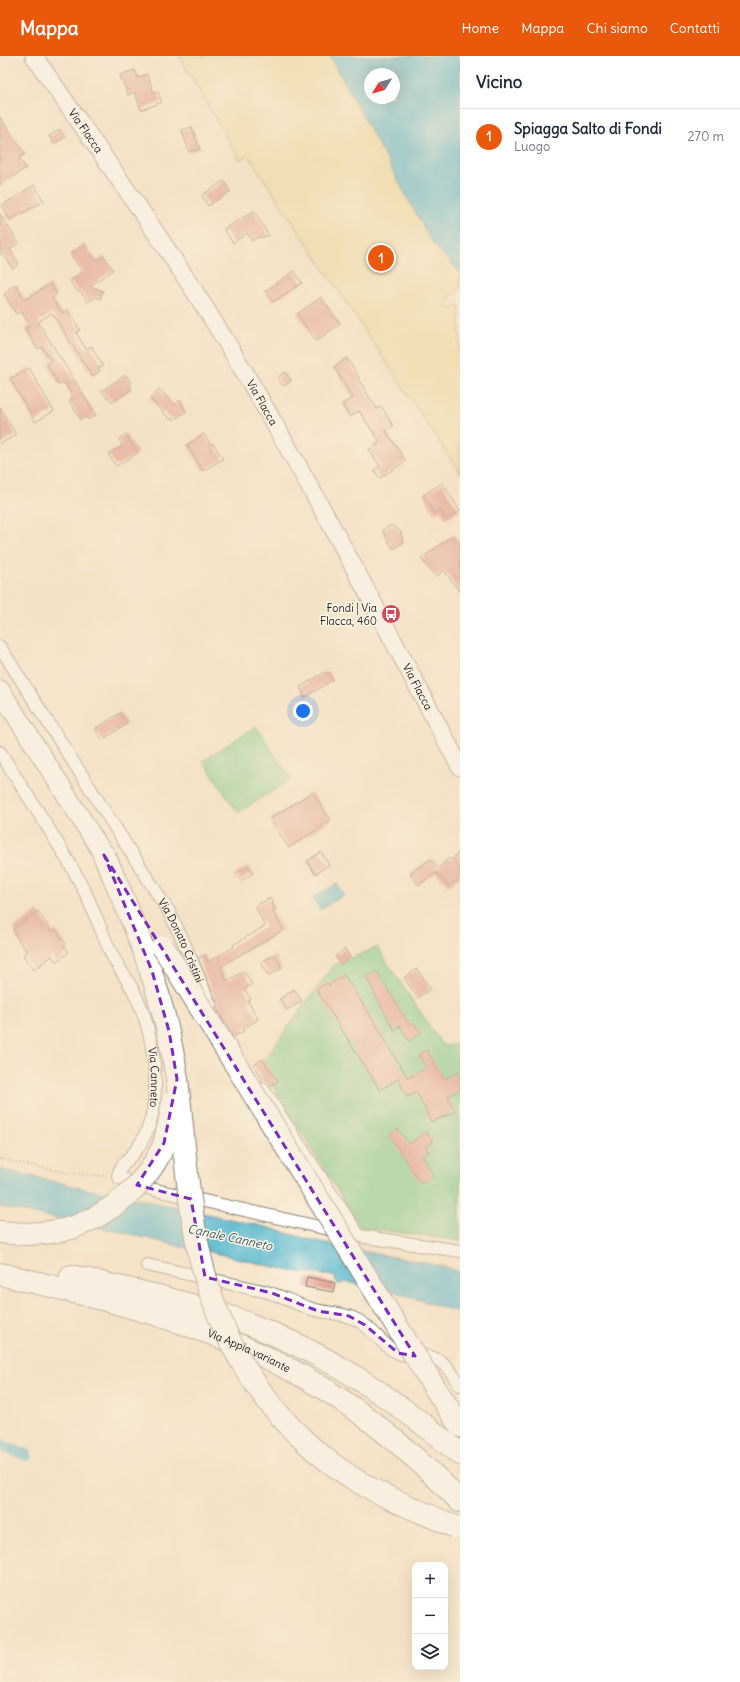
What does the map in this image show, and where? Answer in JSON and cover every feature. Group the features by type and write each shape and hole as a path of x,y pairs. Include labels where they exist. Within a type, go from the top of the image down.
{"highway":[{"path":"104,855 155,952 460,1426"},
{"path":"155,952 177,1079 192,1211 200,1259 208,1287 221,1321 245,1368 264,1397 289,1425 335,1466 381,1494 457,1529"},
{"path":"0,1232 25,1234 58,1231 84,1222 111,1208 136,1186 150,1170 164,1143 177,1079"},
{"name":"Via Appia variante","path":"0,1258 189,1305 228,1317 268,1332 315,1353 366,1383 407,1411 460,1454"},
{"name":"Via Appia variante","path":"0,1274 66,1289 190,1325 228,1340 284,1366 337,1397 376,1425 415,1457 460,1501"}],"main road":[{"name":"Via Flacca","path":"34,56 178,267 232,352 315,498 460,767"},
{"path":"0,690 104,855"}],"street":[{"name":"Via Donato Cristini","path":"0,647 169,912 182,938 206,998 218,1018 359,1236"},
{"name":"Via Canneto","path":"0,752 79,881 91,904 115,961 138,999 147,1026 154,1063 154,1104 149,1123 141,1142 120,1168 118,1176"},
{"path":"118,1176 122,1180 147,1188 359,1236 460,1251"},
{"path":"147,1265 263,1290 311,1309 354,1318 365,1325 398,1353 409,1356 429,1356 440,1360 449,1369 460,1385"}],"path":[{"path":"0,1159 68,1173 118,1176"}],"highlighted area":[{"path":"104,855 415,1356 398,1353 365,1325 349,1316 318,1311 272,1293 205,1277 191,1199 137,1185 164,1143 177,1079 169,1031 152,971"}],"green space":[{"path":"256,726 291,779 238,813 203,761"},
{"path":"377,947 443,1046 460,1044 460,1241 360,1227 260,1065 334,965"}],"sand":[{"path":"179,56 330,56 432,243 460,272 460,288 449,299 447,308 454,309 460,305 460,473 248,155 240,160"}],"water":[{"path":"330,56 460,56 460,272 432,243"},
{"path":"337,884 344,895 320,910 313,898"},
{"name":"Canale Canneto","path":"0,1169 86,1189 266,1227 325,1244 446,1267 460,1273 460,1313 386,1289 380,1291 348,1282 338,1284 334,1276 290,1271 122,1232 0,1207"}],"building":[{"path":"135,70 138,78 147,74 154,93 158,91 162,102 141,110 135,92 128,95 120,75"},
{"path":"0,117 25,154 19,158 26,168 0,185"},
{"path":"192,127 200,149 189,152 182,130"},
{"path":"60,129 65,137 54,144 49,136"},
{"path":"224,181 231,191 208,206 202,195"},
{"path":"34,185 44,201 10,220 1,206"},
{"path":"254,211 269,236 256,238 252,241 247,233 233,243 224,229"},
{"path":"0,214 19,243 10,249 19,264 13,269 3,253 0,255"},
{"path":"84,244 97,261 104,256 113,270 90,286 103,291 100,299 95,297 88,302 70,281 83,272 70,254"},
{"path":"294,271 302,283 273,302 265,291"},
{"path":"16,284 25,300 50,284 57,295 52,298 62,313 67,310 80,330 76,333 86,349 91,346 103,366 98,368 100,371 92,376 52,313 38,322 96,415 88,420 86,417 81,420 69,401 73,398 64,382 59,385 47,364 52,362 42,347 38,349 25,329 30,326 21,311 16,314 4,294 9,291 8,289"},
{"path":"321,297 340,324 316,341 297,314"},
{"path":"347,358 377,409 381,406 393,426 386,431 406,461 380,478 374,470 380,466 369,450 380,442 359,411 350,417 342,404 353,398 334,367"},
{"path":"29,368 54,411 35,422 10,379"},
{"path":"285,372 291,381 283,386 277,378"},
{"path":"126,375 131,383 129,384 132,389 112,402 109,397 107,398 101,391"},
{"path":"159,389 175,405 180,400 186,412 173,420 171,418 170,419 150,399"},
{"path":"0,407 16,435 0,444"},
{"path":"126,434 138,453 116,466 108,454 122,446 119,439"},
{"path":"204,434 211,445 213,443 223,459 203,471 187,445"},
{"path":"442,483 460,511 446,519 440,510 435,514 423,495"},
{"path":"392,525 401,532 403,543 393,549 382,530"},
{"path":"453,535 460,543 460,593 444,570 436,577 421,559"},
{"path":"325,672 326,674 329,672 333,680 305,697 300,687"},
{"path":"120,713 127,724 102,740 95,729"},
{"path":"312,792 331,820 289,848 270,819"},
{"path":"460,851 460,877 449,886 436,873 418,885 410,873 431,859 438,868 449,858 451,860"},
{"path":"321,852 329,865 315,874 307,861"},
{"path":"249,866 253,873 241,881 236,873"},
{"path":"270,898 275,909 272,910 283,930 220,967 227,981 244,971 252,984 244,989 251,999 248,1001 258,1019 243,1029 244,1031 233,1037 217,1010 217,1002 198,958 205,955 208,962 234,947 233,945 265,926 255,906"},
{"path":"38,911 52,932 56,930 66,944 64,946 69,952 56,962 52,956 34,970 23,955 27,952 14,934 16,933 13,929"},
{"path":"345,949 350,957 341,964 335,956"},
{"path":"275,955 282,968 268,976 261,962"},
{"path":"417,969 431,989 418,998 404,978"},
{"path":"377,971 410,1026 414,1023 421,1033 409,1041 400,1026 394,1030 366,977"},
{"path":"344,975 384,1037 383,1038 408,1078 426,1068 418,1055 427,1050 444,1079 460,1071 460,1090 448,1096 455,1112 431,1122 417,1092 407,1097 398,1079 380,1090 316,989 327,983 329,985"},
{"path":"294,989 302,1001 287,1010 280,999"},
{"path":"262,1059 278,1081 270,1086 267,1083 262,1082 261,1080 263,1079 254,1065"},
{"path":"398,1129 409,1144 426,1132 433,1142 425,1147 429,1152 422,1156 434,1176 425,1181 419,1181 389,1135"},
{"path":"307,1277 335,1283 333,1292 305,1287"}],"waterway":[{"path":"0,1445 26,1455"}],"place":[{"name":"Spiagga Salto di Fondi","path":"381,258"},
{"name":"Fondi | Via Flacca, 460","path":"391,614"}]}
